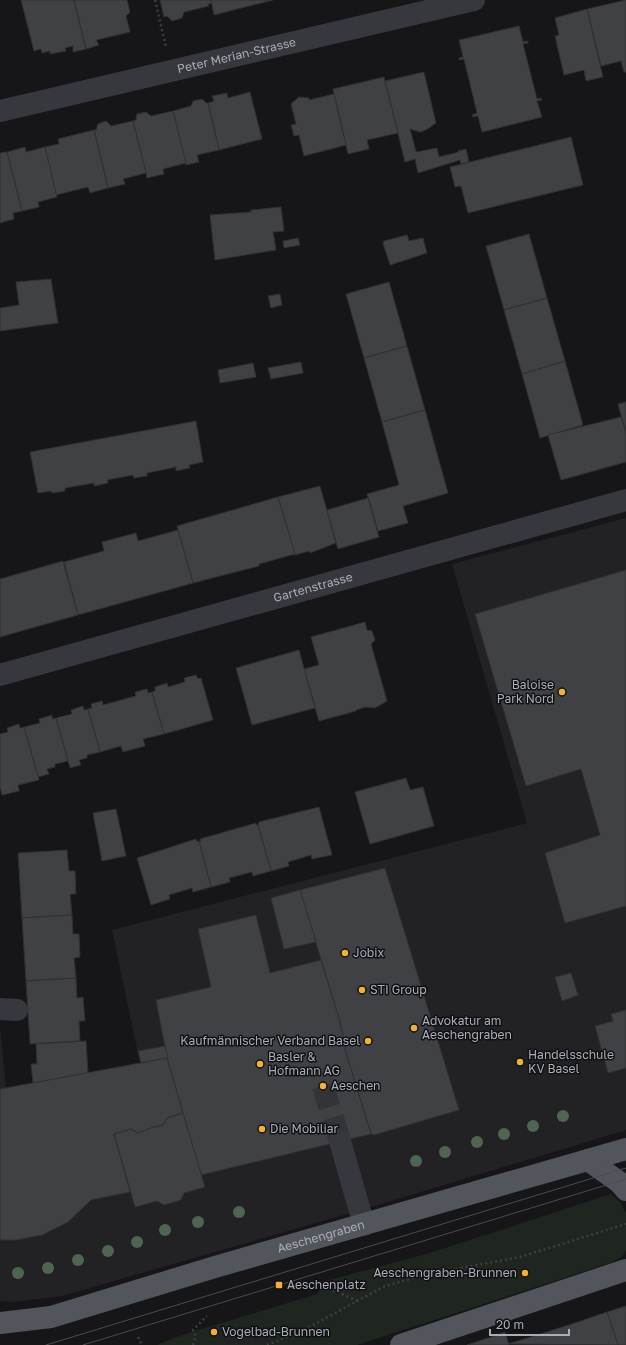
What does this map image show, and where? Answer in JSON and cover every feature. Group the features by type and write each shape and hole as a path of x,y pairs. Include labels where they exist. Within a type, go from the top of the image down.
{"main road":[{"name":"Aeschengraben","path":"7,1323 50,1317 215,1267 626,1149"},
{"path":"588,1160 614,1178 626,1190"},
{"path":"401,1345 626,1270"}],"street":[{"name":"Peter Merian-Strasse","path":"0,111 474,0"},
{"name":"Gartenstrasse","path":"0,675 626,500"},
{"path":"340,1141 364,1225"}],"path":[{"path":"155,0 172,71"},
{"path":"267,1345 302,1331 385,1286 424,1276 520,1257 626,1224"},
{"path":"318,1284 358,1301"},
{"path":"193,1345 196,1336 193,1330 207,1316"},
{"path":"138,1337 142,1345"}],"shaded area":[{"path":"626,518 626,1130 368,1208 62,1296 13,1302 0,1301 0,1026 6,1088 140,1063 112,930 527,823 452,564"},
{"path":"611,1194 620,1202 626,1213 626,1250 622,1257 610,1263 357,1345 157,1345 182,1335 317,1294 326,1281 433,1252"}],"building":[{"path":"21,0 74,0 86,49 73,52 73,46 65,48 66,51 50,54 50,51 42,53 41,49 34,51"},
{"path":"74,0 127,0 130,12 126,16 130,32 96,40 99,45 86,49"},
{"path":"160,0 211,0 212,3 208,4 209,6 184,12 182,18 172,21 167,16 164,17"},
{"path":"211,0 273,0 214,15"},
{"path":"626,0 626,72 624,72 621,61 601,66 587,9"},
{"path":"587,9 603,77 586,81 584,70 564,75 555,36 559,35 555,18"},
{"path":"519,26 523,42 528,41 528,43 523,44 537,99 541,98 542,100 537,101 542,117 482,132 478,116 473,117 472,115 477,113 464,59 459,60 459,58 463,57 459,40"},
{"path":"424,72 436,123 420,132 410,129 416,152 437,148 439,157 466,149 469,162 461,164 460,160 418,173 415,159 405,162 385,81"},
{"path":"384,77 398,133 367,140 369,149 348,154 333,89"},
{"path":"250,92 262,139 219,150 208,103 214,101 212,96 227,93 228,98"},
{"path":"334,94 346,145 304,156 299,135 294,136 291,125 296,124 291,104 299,97 309,98 309,100"},
{"path":"202,99 208,103 219,150 197,155 199,162 186,165 173,111 191,106 193,101"},
{"path":"173,111 186,163 163,169 164,174 147,178 133,121 136,120 137,114 146,112 151,116"},
{"path":"106,121 111,126 133,121 146,173 123,179 125,184 108,188 94,130 96,130 98,124"},
{"path":"94,130 108,188 90,193 88,187 56,195 45,147 59,144 58,139"},
{"path":"571,137 583,185 468,213 461,186 455,187 450,167"},
{"path":"25,147 26,152 45,147 57,197 38,202 39,207 22,211 7,152"},
{"path":"7,152 22,211 13,213 14,219 0,223 0,153"},
{"path":"281,207 284,231 273,232 276,250 215,260 210,215 251,212 251,210"},
{"path":"529,234 547,298 504,310 486,246"},
{"path":"407,235 409,241 423,238 427,253 390,265 383,243 384,241"},
{"path":"298,238 300,245 284,248 283,241"},
{"path":"51,279 58,323 0,331 0,308 19,305 16,282"},
{"path":"389,282 407,346 364,358 346,294"},
{"path":"280,294 282,305 271,308 268,296"},
{"path":"547,298 565,361 522,374 504,310"},
{"path":"407,346 425,410 382,422 364,358"},
{"path":"565,361 583,425 540,438 522,374"},
{"path":"301,362 303,373 271,379 268,368"},
{"path":"253,363 256,377 220,383 218,370"},
{"path":"626,402 626,433 618,404"},
{"path":"425,410 448,493 403,506 408,523 378,531 367,494 399,485 382,422"},
{"path":"621,417 626,433 626,462 561,480 548,435"},
{"path":"196,421 203,462 189,465 190,468 176,471 176,467 147,473 147,476 134,478 133,475 107,480 108,483 94,486 94,483 65,488 65,491 38,493 30,452"},
{"path":"320,486 336,543 310,553 309,551 295,555 278,497"},
{"path":"278,497 295,554 259,564 259,566 193,583 177,526"},
{"path":"368,498 379,537 338,549 327,510"},
{"path":"178,530 193,583 78,615 64,562 104,551 102,542 136,533 138,541"},
{"path":"63,561 78,615 0,637 0,579"},
{"name":"Baloise Park Nord","path":"626,570 626,906 565,923 545,853 600,835 581,769 526,786 475,614"},
{"path":"365,622 367,630 372,631 375,640 371,644 387,701 375,708 366,707 319,721 304,669 319,665 311,637"},
{"path":"299,650 315,708 252,725 236,668"},
{"path":"196,675 198,679 201,678 213,720 164,734 152,692 155,691 155,687 167,683 168,687 185,682 184,678"},
{"path":"147,689 148,693 152,692 164,734 143,739 145,746 123,752 121,746 100,752 88,709 92,708 91,704 102,701 103,705 136,696 135,692"},
{"path":"83,706 84,710 88,709 100,752 87,755 87,758 79,760 81,765 70,768 56,718 72,714 71,710"},
{"path":"52,715 52,719 56,718 68,761 55,764 55,767 47,769 49,774 38,777 24,727 40,723 39,719"},
{"path":"19,724 20,728 24,727 39,780 18,785 19,791 2,795 0,787 0,734 8,732 7,728"},
{"path":"406,778 410,790 423,787 434,826 370,844 355,792"},
{"path":"319,807 332,855 312,859 311,855 288,862 289,866 271,871 258,825 259,822"},
{"path":"116,809 126,856 102,861 93,813"},
{"path":"256,823 256,825 258,825 271,871 253,876 252,872 229,878 230,882 211,887 199,841 201,841 200,839"},
{"path":"196,839 197,842 199,841 211,887 193,892 192,888 169,895 170,899 151,905 137,858"},
{"path":"67,850 69,871 75,871 76,894 70,894 72,915 22,918 18,853"},
{"path":"385,868 459,1110 374,1135 371,1134 346,1053 340,1022 300,890"},
{"path":"300,890 316,942 284,949 271,898"},
{"path":"72,915 73,934 79,934 80,957 74,958 76,978 26,981 22,918"},
{"path":"256,915 270,973 321,960 340,1022 346,1053 371,1134 201,1175 167,1058 156,1000 211,987 198,929"},
{"path":"571,973 578,995 562,1001 555,977"},
{"path":"76,978 77,998 83,997 85,1021 79,1021 80,1041 30,1044 26,981"},
{"path":"626,1010 626,1068 608,1073 595,1026 613,1021 611,1014"},
{"path":"86,1041 88,1073 33,1083 31,1064 37,1064 36,1044"},
{"path":"165,1046 168,1058 141,1063 138,1051"},
{"path":"167,1058 183,1113 167,1118 163,1125 138,1133 131,1129 114,1134 130,1192 91,1200 68,1222 42,1235 16,1240 0,1240 0,1089"},
{"path":"183,1113 205,1187 184,1193 181,1200 164,1205 157,1201 135,1207 114,1134 131,1129 138,1133 163,1125 167,1118"},
{"path":"626,1306 626,1345 618,1345 607,1312"},
{"path":"607,1312 618,1345 508,1344 569,1325"},
{"path":"505,1332 509,1345 467,1345 491,1337"}],"tunnel":[{"path":"323,1086 340,1141"}],"tram line":[{"path":"46,1345 626,1168"},
{"path":"83,1345 626,1179"}],"place":[{"name":"Baloise Park Nord","path":"562,692"},
{"name":"Jobix","path":"345,953"},
{"name":"STI Group","path":"362,990"},
{"name":"Advokatur am Aeschengraben","path":"414,1028"},
{"name":"Kaufmännischer Verband Basel","path":"368,1041"},
{"name":"Handelsschule KV Basel","path":"520,1062"},
{"name":"Basler & Hofmann AG","path":"260,1064"},
{"name":"Aeschen","path":"323,1086"},
{"name":"Die Mobiliar","path":"262,1129"},
{"name":"Aeschengraben-Brunnen","path":"525,1273"},
{"name":"Aeschenplatz","path":"279,1285"},
{"name":"Vogelbad-Brunnen","path":"214,1332"}]}
